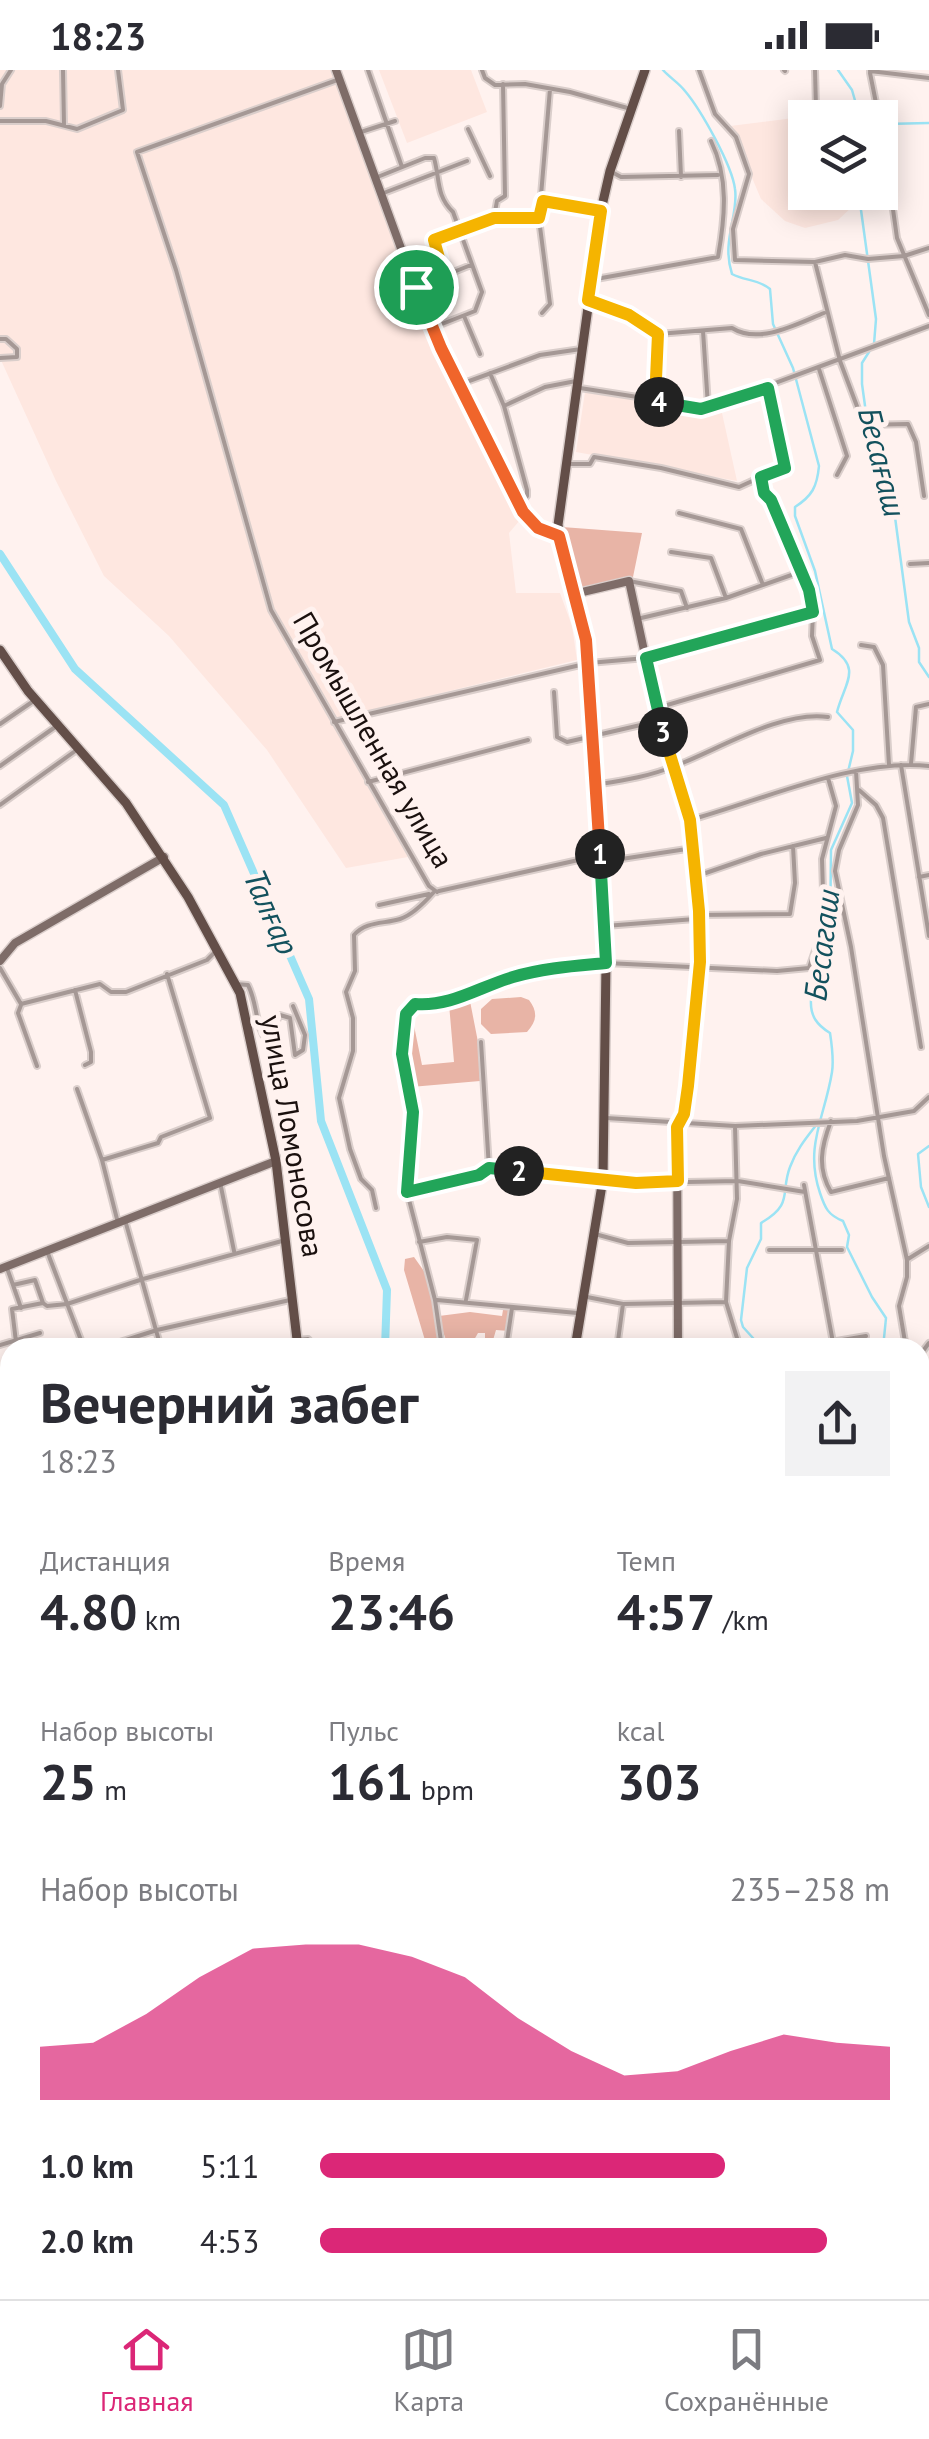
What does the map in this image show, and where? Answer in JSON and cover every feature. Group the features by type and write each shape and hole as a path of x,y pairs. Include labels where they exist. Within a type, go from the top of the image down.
{"main road":[{"path":"577,1338 602,1179 606,963 589,663 559,536 564,464 601,211 610,171 645,70"},
{"name":"улица Ломоносова","path":"2,655 35,700 126,803 164,857 236,984 246,1011 276,1161 296,1338"}],"street":[{"path":"2,84 11,70"},
{"path":"63,70 64,125"},
{"path":"0,120 46,121 77,129 123,110 118,70"},
{"path":"368,70 402,167"},
{"path":"482,70 490,83 550,89 631,110"},
{"path":"700,70 714,114 736,137 748,174 733,229 735,260 814,262 846,255 904,256 929,248"},
{"path":"815,70 816,100"},
{"path":"876,100 870,70 929,78"},
{"path":"338,75 432,328 459,385 532,524 559,536"},
{"name":"Промышленная улица","path":"338,75 138,152 176,270 271,610 428,886 435,892"},
{"path":"0,77 0,106"},
{"path":"494,218 497,201 505,196 503,84"},
{"path":"542,312 550,304 539,218 550,89"},
{"path":"358,133 395,121"},
{"path":"468,129 490,176"},
{"path":"679,131 681,177"},
{"path":"591,279 718,258 726,193 718,156 710,141"},
{"path":"375,178 434,158 439,192 453,212 482,292 475,311 432,328"},
{"path":"381,194 467,161"},
{"path":"610,171 621,177 720,175"},
{"path":"543,201 601,211"},
{"path":"893,210 897,238 929,315"},
{"path":"444,276 433,242 494,218 539,218"},
{"path":"814,262 825,313 864,425 908,424 913,430 924,496"},
{"path":"416,287 471,265"},
{"path":"588,300 629,315 658,334 732,328 740,333 770,334 825,313"},
{"path":"464,316 480,354"},
{"path":"504,406 544,387 576,384 708,408 929,326"},
{"path":"702,330 708,408"},
{"path":"655,401 658,334"},
{"path":"0,338 6,338 18,349 16,358 0,358"},
{"path":"459,385 540,354 581,348"},
{"path":"819,369 847,456 837,475"},
{"path":"490,373 504,406 527,490 519,504"},
{"path":"564,464 590,464 594,458 661,468 739,488 785,468 768,388"},
{"path":"658,708 820,660 812,636 809,590 771,500 764,493 761,477"},
{"path":"679,513 741,529 763,585"},
{"path":"671,552 711,558 726,598"},
{"path":"910,564 929,563"},
{"path":"637,619 726,598 800,572"},
{"path":"629,582 659,720 690,820 699,917 700,969 686,1100 677,1127 678,1338"},
{"path":"574,594 629,582 681,591 687,608"},
{"path":"334,722 589,663 646,658 813,612"},
{"path":"861,645 874,647 884,665 883,710 889,765"},
{"path":"554,692 557,737 567,742 659,720"},
{"path":"0,724 35,700"},
{"path":"911,764 916,707 929,704"},
{"path":"595,784 637,779 762,728 817,715 828,717"},
{"path":"0,766 58,725"},
{"path":"368,782 528,740"},
{"path":"0,804 78,749"},
{"path":"690,820 842,774 889,765 929,766"},
{"path":"901,765 929,936"},
{"path":"854,772 858,804 839,850 835,871 906,1260 907,1278 900,1306 905,1338"},
{"path":"441,1338 435,1300 407,1192 413,1112 402,1054 406,1014 415,1004 446,1003 517,976 553,968 606,963 777,972 809,968 824,924 822,859 836,806 828,778"},
{"path":"859,790 876,805 883,818 921,1047"},
{"path":"696,876 826,838"},
{"path":"605,926 790,914 795,883 793,846"},
{"path":"379,905 600,855 615,860 693,848"},
{"path":"37,1066 18,1012 21,1004 0,964 15,943 164,857"},
{"path":"918,877 929,875"},
{"path":"376,1208 372,1190 361,1179 350,1148 339,1098 354,1051 353,1018 346,992 355,971 354,935 360,928 402,918 435,892"},
{"path":"21,1004 100,984 112,992 126,992 207,960 218,950"},
{"path":"102,1160 158,1143 160,1136 210,1118 167,974"},
{"path":"236,984 248,985 256,1020 270,1047 276,1041 276,1021 280,1016 290,1018 296,1055 303,1050 305,1036 293,1006"},
{"path":"76,990 91,1052 91,1062 86,1064"},
{"path":"481,1042 489,1168"},
{"path":"78,1089 143,1279 159,1338"},
{"path":"606,1118 735,1126 827,1122 914,1111 929,1097"},
{"path":"827,1122 822,1142 823,1178 832,1192 889,1178"},
{"path":"735,1126 738,1182 726,1302 737,1338"},
{"path":"21,1308 3,1268 276,1161"},
{"path":"407,1192 479,1175 489,1168 636,1183 738,1182 805,1192"},
{"path":"220,1182 234,1253"},
{"path":"804,1184 832,1338"},
{"path":"596,1234 628,1243 730,1241"},
{"path":"419,1242 447,1237 477,1240 466,1300"},
{"path":"16,1338 12,1310 68,1304 286,1240"},
{"path":"906,1260 929,1246"},
{"path":"769,1250 842,1250"},
{"path":"47,1251 81,1338"},
{"path":"13,1285 35,1280 43,1304"},
{"path":"585,1296 623,1304 726,1302"},
{"path":"132,1338 293,1299"},
{"path":"435,1300 581,1314"},
{"path":"618,1338 623,1304"},
{"path":"507,1338 512,1307"},
{"path":"27,1338 40,1333"},
{"path":"859,1338 866,1336"}],"shaded area":[{"path":"0,70 330,70 520,520 509,533 516,593 560,593 572,626 577,660 330,720 408,857 346,868 267,750 169,636 104,576 0,358"},
{"path":"379,70 471,70 487,112 407,143"},
{"path":"788,119 788,210 849,210 838,220 805,228 785,221 761,199 730,126"},
{"path":"585,392 722,413 737,481 576,452"},
{"path":"562,527 642,533 633,577 574,591"},
{"path":"469,996 478,1042 480,1081 411,1087 405,1055 408,1015 411,1011 422,1065 454,1062 449,1004"},
{"path":"492,999 529,1000 535,1012 527,1032 491,1034 481,1024 481,1009"},
{"path":"414,1257 426,1274 439,1316 470,1312 502,1316 503,1310 509,1310 509,1331 496,1330 494,1338 478,1333 475,1338 445,1338 440,1323 441,1338 424,1338 404,1270 405,1259"}],"waterway":[{"name":"Бесагаш","path":"663,70 692,100 728,166 736,199 728,250 732,274 770,289 773,324 793,368 819,466 815,485 810,495 795,507 795,516 815,571 832,649 849,670 837,712 853,730 853,751 847,776 852,803 831,850 830,937 811,1000 815,1019 830,1033 833,1057 814,1161 824,1203 830,1213 843,1221 849,1235 847,1247 886,1318 884,1338"},
{"name":"Бесағаш","path":"838,70 855,100"},
{"path":"898,124 929,123"},
{"name":"Бесағаш","path":"861,210 876,319 874,344 862,363 866,413 876,445 886,460 896,499 909,622 919,648 919,662 929,677"},
{"name":"Талғар","path":"0,554 75,669 224,805 309,999 321,1121 387,1290 385,1338"},
{"path":"753,1338 741,1320 747,1268 761,1239 761,1223 782,1204 792,1161 817,1124"},
{"path":"929,1146 918,1154 921,1187 929,1207"}],"route":[{"path":"543,201 601,211 588,300 629,315 658,334 655,401 701,409 768,388 785,468 761,477 764,493 771,500 809,590 813,612 646,658 659,720 690,820 699,911 700,962 688,1086 684,1114 677,1127 678,1181 636,1183 489,1168 479,1175 407,1192 413,1112 402,1054 406,1014 415,1004 446,1003 517,976 606,963 589,663 559,536 532,524 523,512 441,348 416,287 444,276 434,240 494,218 539,218 543,201"}]}
